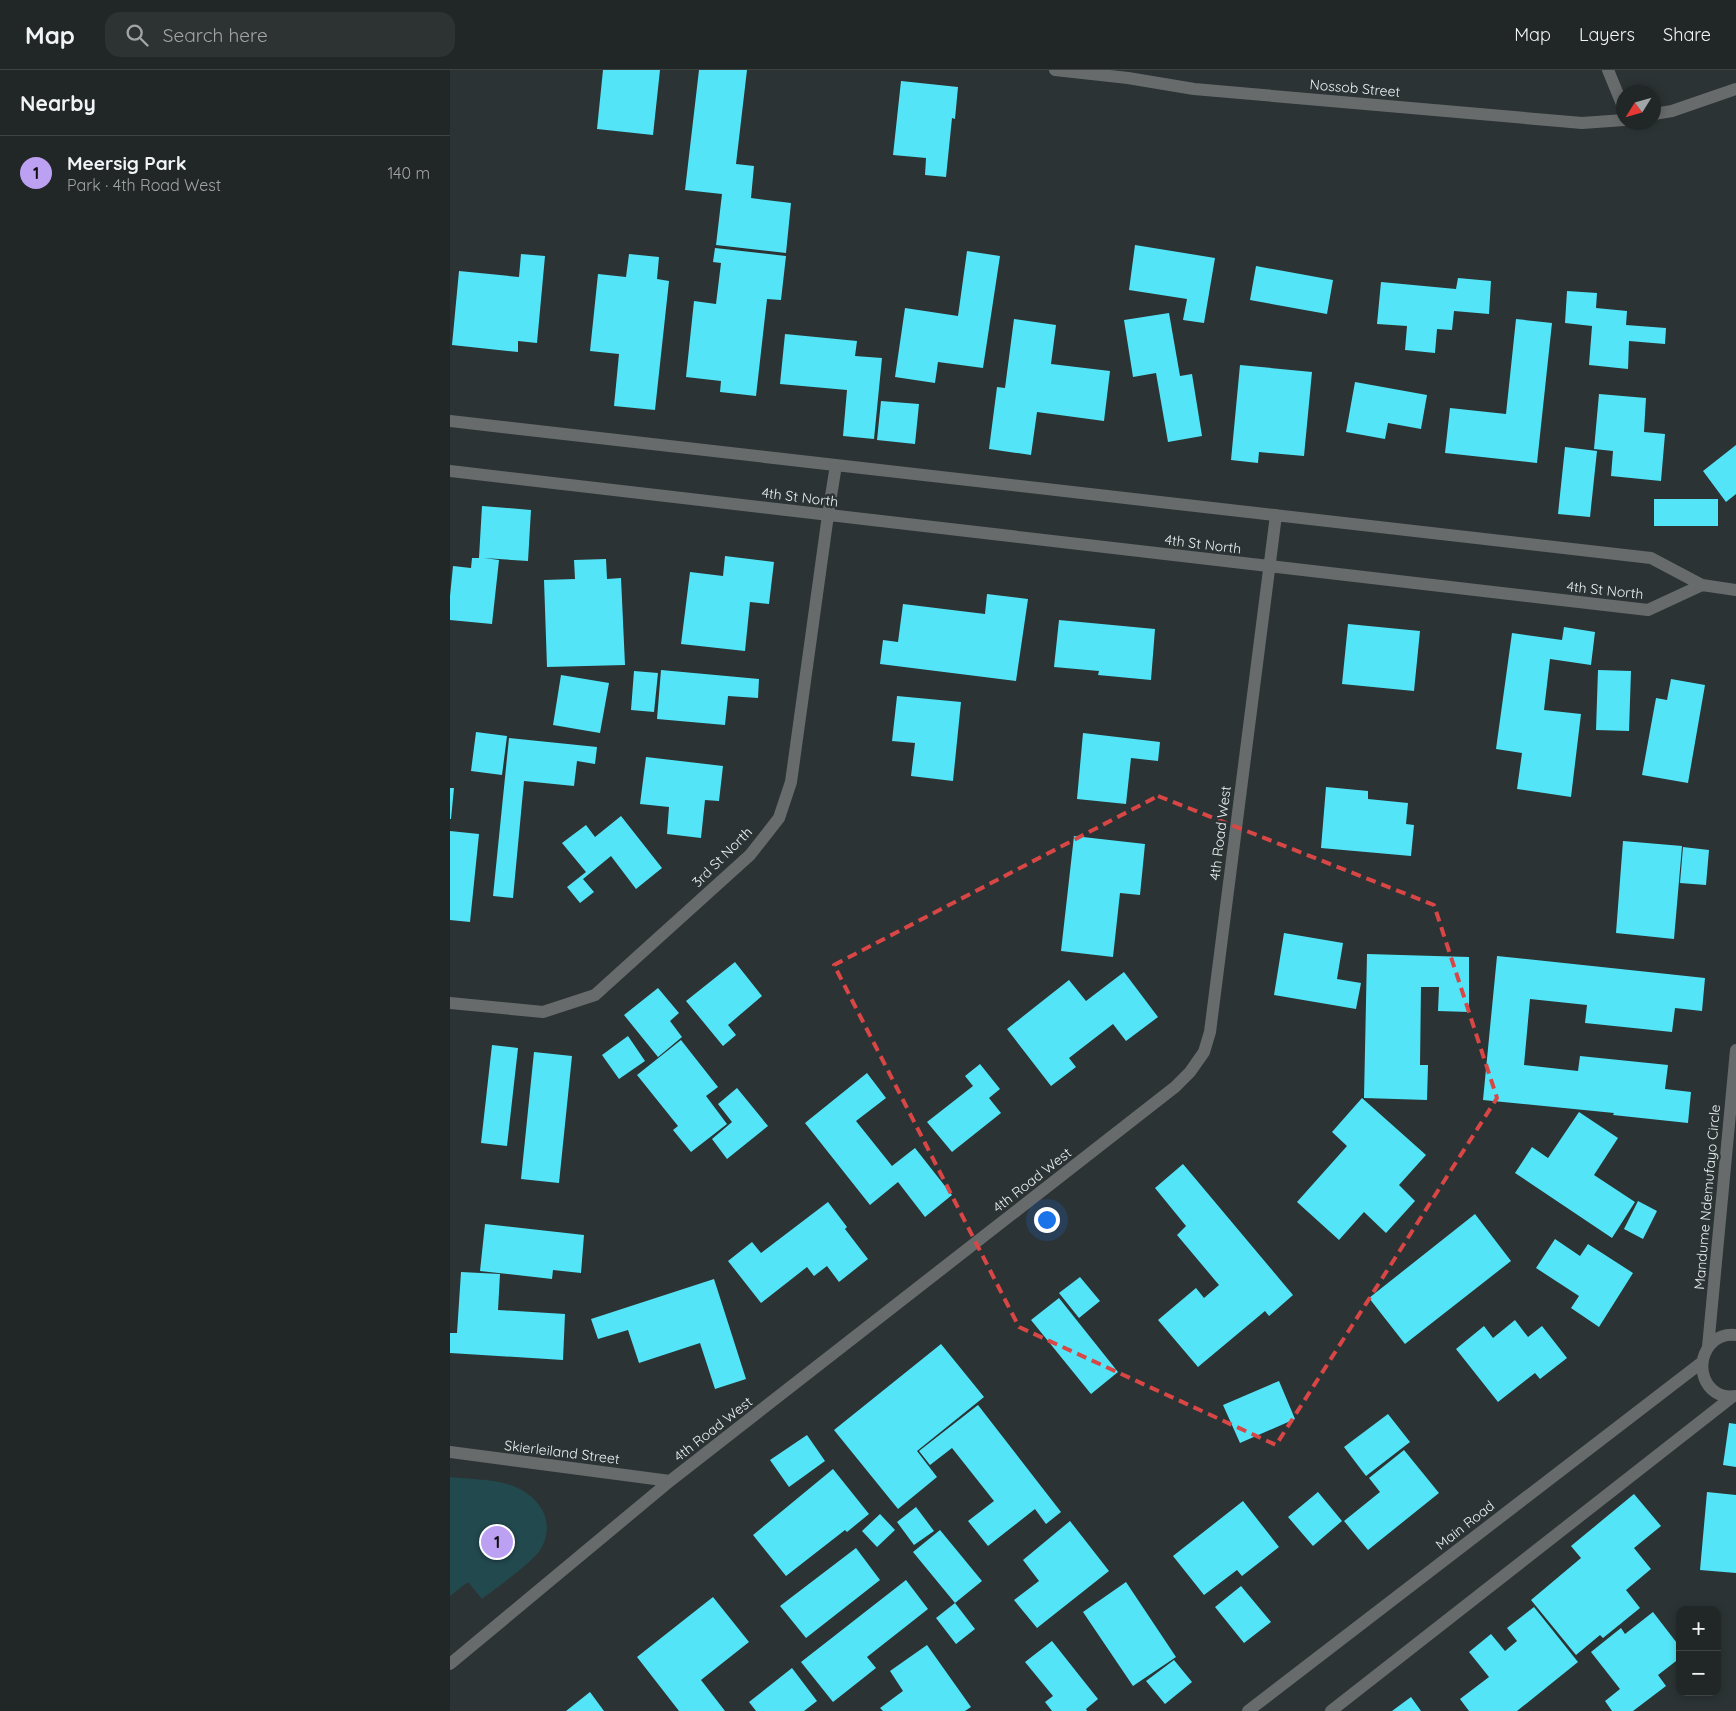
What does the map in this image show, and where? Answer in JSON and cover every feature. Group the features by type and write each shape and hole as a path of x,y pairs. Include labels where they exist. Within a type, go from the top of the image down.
{"street":[{"name":"Nossob Street","path":"1055,70 1128,74 1194,89 1582,123 1616,121"},
{"path":"1608,70 1616,90"},
{"path":"1661,113 1672,111 1736,89"},
{"path":"450,421 1651,558 1702,585 1736,590"},
{"name":"3rd St North","path":"450,1003 543,1012 595,995 750,855 779,818 791,782 836,465"},
{"name":"4th St North","path":"450,471 1648,610 1702,585"},
{"name":"4th Road West","path":"450,1664 670,1481 1175,1087 1190,1072 1204,1052 1210,1032 1276,515"},
{"name":"Mandume Ndemufayo Circle","path":"1701,1363 1708,1347 1736,1050"},
{"path":"1708,1347 1718,1338 1732,1334 1736,1335"},
{"path":"1701,1363 1704,1379 1715,1392 1734,1396"},
{"name":"Main Road","path":"1248,1711 1701,1363"},
{"path":"1330,1711 1734,1396"},
{"name":"Skierleiland Street","path":"450,1452 670,1481"}],"highlighted area":[{"path":"1158,796 1434,905 1497,1098 1276,1445 1019,1327 834,965"}],"shaded area":[{"path":"450,1477 494,1481 517,1488 526,1493 541,1507 545,1516 546,1536 538,1553 524,1567 482,1599 468,1582 450,1596"}],"building":[{"path":"603,70 660,70 653,135 597,129"},
{"path":"699,70 747,70 736,164 754,166 751,198 791,203 786,253 716,245 722,194 685,190"},
{"path":"901,81 958,87 955,119 952,118 946,177 925,175 926,158 893,155"},
{"path":"1135,245 1215,258 1204,323 1183,320 1187,299 1129,290"},
{"path":"715,248 786,256 781,300 767,299 756,396 720,392 721,381 686,377 694,301 716,304 721,263 713,262"},
{"path":"967,251 1000,256 983,368 938,362 935,383 895,377 905,308 958,316"},
{"path":"521,254 545,256 537,343 518,341 518,352 452,345 459,271 519,277"},
{"path":"629,254 659,257 657,279 669,281 655,410 614,406 619,354 590,351 598,274 626,277"},
{"path":"1256,266 1333,280 1327,314 1250,300"},
{"path":"1458,278 1491,281 1489,314 1454,311 1452,330 1437,329 1435,353 1405,350 1407,326 1377,324 1381,282 1456,289"},
{"path":"1567,291 1597,293 1596,308 1627,311 1626,325 1666,328 1665,344 1629,341 1628,369 1589,365 1592,326 1565,323"},
{"path":"1169,313 1180,376 1192,374 1202,436 1168,442 1156,373 1133,377 1124,320"},
{"path":"1014,319 1056,325 1051,364 1110,371 1104,421 1037,412 1031,455 989,449 997,387 1005,388"},
{"path":"1516,319 1552,323 1537,463 1445,453 1450,408 1506,414"},
{"path":"785,334 857,341 855,356 882,358 874,439 843,436 847,390 780,384"},
{"path":"1240,365 1312,372 1304,456 1259,452 1258,463 1231,460"},
{"path":"1355,382 1427,395 1421,429 1388,423 1385,439 1346,432"},
{"path":"1599,394 1646,398 1644,432 1665,434 1661,481 1611,476 1613,451 1594,449"},
{"path":"881,401 919,404 915,444 877,440"},
{"path":"1736,445 1736,494 1726,502 1703,471"},
{"path":"1565,447 1597,451 1590,517 1558,514"},
{"path":"1654,499 1718,499 1718,526 1654,526"},
{"path":"482,506 531,510 528,561 484,558 499,560 492,624 450,620 453,566 471,568 472,558 479,558"},
{"path":"725,556 774,562 769,604 750,602 745,651 681,644 690,572 723,576"},
{"path":"606,559 607,579 621,578 625,665 547,667 544,580 575,579 574,560"},
{"path":"987,594 1028,599 1016,681 880,664 883,640 898,642 903,604 985,614"},
{"path":"1059,620 1155,629 1151,680 1098,675 1099,671 1054,667"},
{"path":"1348,624 1420,631 1414,691 1342,684"},
{"path":"1564,627 1595,632 1591,665 1550,659 1544,710 1581,714 1571,797 1517,789 1522,753 1496,749 1512,633 1562,640"},
{"path":"661,670 759,679 758,698 728,696 725,725 657,719"},
{"path":"1598,670 1631,671 1629,731 1596,730"},
{"path":"634,671 658,673 654,712 631,710"},
{"path":"561,675 609,683 600,733 553,725"},
{"path":"1671,679 1705,685 1688,783 1642,775 1656,698 1667,700"},
{"path":"897,696 961,702 953,781 911,776 915,743 892,741"},
{"path":"476,732 507,736 502,775 471,771"},
{"path":"1083,733 1160,742 1158,761 1131,758 1126,804 1077,799"},
{"path":"509,738 597,747 595,764 577,761 574,786 524,781 513,898 493,896"},
{"path":"646,757 723,766 719,801 705,800 701,838 667,834 669,807 640,804"},
{"path":"1326,787 1368,791 1368,799 1408,803 1406,824 1414,825 1411,856 1321,848"},
{"path":"450,788 454,788 451,819 450,819"},
{"path":"621,816 662,868 636,889 611,856 583,879 594,892 580,903 567,887 586,872 562,843 586,825 595,837"},
{"path":"450,831 479,834 470,922 450,920"},
{"path":"1074,836 1145,844 1140,895 1120,893 1113,957 1061,951"},
{"path":"1623,841 1682,846 1674,939 1616,933"},
{"path":"1683,847 1709,850 1706,885 1680,883"},
{"path":"1284,933 1343,943 1337,979 1361,983 1356,1009 1274,995"},
{"path":"1367,954 1469,957 1469,1012 1438,1011 1439,987 1421,987 1420,1065 1428,1065 1427,1100 1364,1098"},
{"path":"1497,956 1705,978 1702,1011 1675,1008 1672,1032 1585,1023 1587,1005 1530,999 1524,1065 1578,1071 1580,1056 1668,1065 1665,1089 1691,1092 1688,1123 1613,1115 1614,1113 1483,1100"},
{"path":"735,962 762,996 728,1025 736,1035 723,1046 686,1001"},
{"path":"1124,972 1158,1017 1126,1041 1113,1024 1069,1058 1076,1067 1051,1086 1007,1029 1069,980 1086,1001"},
{"path":"658,988 679,1013 670,1021 682,1037 658,1057 624,1015"},
{"path":"628,1036 645,1061 619,1079 602,1055"},
{"path":"681,1040 718,1087 706,1096 727,1124 691,1152 673,1130 678,1126 637,1075"},
{"path":"492,1045 518,1048 507,1146 481,1143"},
{"path":"534,1052 572,1056 559,1183 521,1179"},
{"path":"980,1064 1000,1089 989,1098 1001,1113 952,1152 927,1122 973,1086 965,1076"},
{"path":"867,1073 886,1098 856,1121 892,1166 915,1148 952,1195 925,1217 898,1182 870,1205 805,1123"},
{"path":"737,1088 768,1126 727,1159 712,1139 732,1122 718,1104"},
{"path":"1362,1098 1426,1155 1399,1185 1415,1201 1386,1233 1364,1212 1339,1240 1297,1202 1347,1146 1332,1132"},
{"path":"1579,1112 1618,1138 1594,1175 1635,1202 1612,1238 1515,1173 1532,1147 1548,1158"},
{"path":"1183,1164 1293,1295 1269,1316 1265,1311 1198,1367 1158,1320 1196,1288 1204,1298 1219,1285 1177,1235 1186,1226 1155,1188"},
{"path":"1638,1201 1657,1211 1643,1239 1624,1229"},
{"path":"828,1202 847,1227 845,1229 868,1259 839,1282 827,1266 814,1276 807,1267 761,1303 728,1261 752,1242 761,1253"},
{"path":"1475,1214 1511,1261 1405,1344 1369,1298"},
{"path":"485,1224 584,1235 581,1273 553,1270 552,1279 480,1271"},
{"path":"1555,1239 1580,1256 1588,1244 1633,1273 1599,1327 1571,1308 1579,1296 1536,1268"},
{"path":"461,1272 500,1274 498,1310 565,1314 563,1360 450,1353 450,1333 457,1333"},
{"path":"1080,1277 1100,1301 1079,1318 1059,1293"},
{"path":"714,1279 746,1379 715,1389 700,1343 639,1363 628,1330 598,1339 591,1319"},
{"path":"1059,1298 1118,1372 1091,1394 1031,1320"},
{"path":"1515,1320 1528,1337 1542,1326 1567,1358 1540,1379 1535,1373 1498,1402 1456,1349 1484,1326 1493,1338"},
{"path":"941,1344 984,1397 917,1451 937,1477 898,1509 834,1430"},
{"path":"1279,1381 1295,1419 1240,1443 1223,1405"},
{"path":"978,1405 1061,1512 1046,1524 1035,1509 988,1546 968,1521 994,1501 952,1448 930,1465 919,1451"},
{"path":"1388,1414 1410,1442 1366,1476 1344,1447"},
{"path":"1729,1423 1736,1424 1736,1467 1723,1465"},
{"path":"807,1435 825,1461 789,1487 770,1460"},
{"path":"1404,1450 1439,1493 1368,1550 1344,1521 1380,1492 1369,1478"},
{"path":"833,1469 869,1514 847,1532 845,1530 786,1576 753,1535"},
{"path":"1318,1492 1342,1521 1313,1546 1288,1517"},
{"path":"1707,1492 1736,1495 1736,1573 1700,1570"},
{"path":"1634,1494 1661,1526 1634,1548 1651,1569 1626,1590 1640,1608 1603,1638 1600,1635 1576,1655 1531,1600 1581,1558 1571,1546"},
{"path":"1243,1501 1279,1547 1242,1576 1237,1570 1204,1595 1173,1556"},
{"path":"916,1507 934,1531 914,1545 897,1522"},
{"path":"880,1514 895,1530 877,1547 862,1531"},
{"path":"1070,1521 1109,1571 1037,1628 1014,1600 1039,1581 1023,1560"},
{"path":"940,1530 982,1581 955,1603 913,1552"},
{"path":"856,1548 880,1580 806,1638 780,1606"},
{"path":"906,1580 928,1609 867,1657 876,1668 833,1702 801,1662"},
{"path":"1126,1582 1176,1657 1133,1686 1083,1612"},
{"path":"1241,1586 1271,1622 1244,1643 1215,1607"},
{"path":"713,1597 749,1642 701,1680 725,1711 679,1711 637,1657"},
{"path":"955,1603 975,1629 956,1644 936,1618"},
{"path":"1534,1607 1578,1662 1517,1711 1469,1711 1460,1699 1489,1677 1469,1652 1491,1634 1505,1651 1517,1641 1507,1628"},
{"path":"1653,1612 1676,1642 1676,1661 1658,1675 1666,1686 1633,1711 1612,1711 1605,1701 1620,1689 1591,1652 1621,1628 1625,1634"},
{"path":"1052,1641 1098,1699 1086,1709 1087,1711 1052,1711 1045,1702 1053,1696 1025,1662"},
{"path":"927,1645 971,1707 965,1711 883,1711 880,1708 903,1691 890,1671"},
{"path":"1174,1660 1192,1682 1165,1704 1146,1681"},
{"path":"792,1668 817,1701 804,1711 756,1711 749,1702"},
{"path":"590,1692 604,1711 566,1711"},
{"path":"1411,1697 1421,1711 1392,1711"}],"place":[{"name":"Meersig Park","path":"497,1542"}]}
